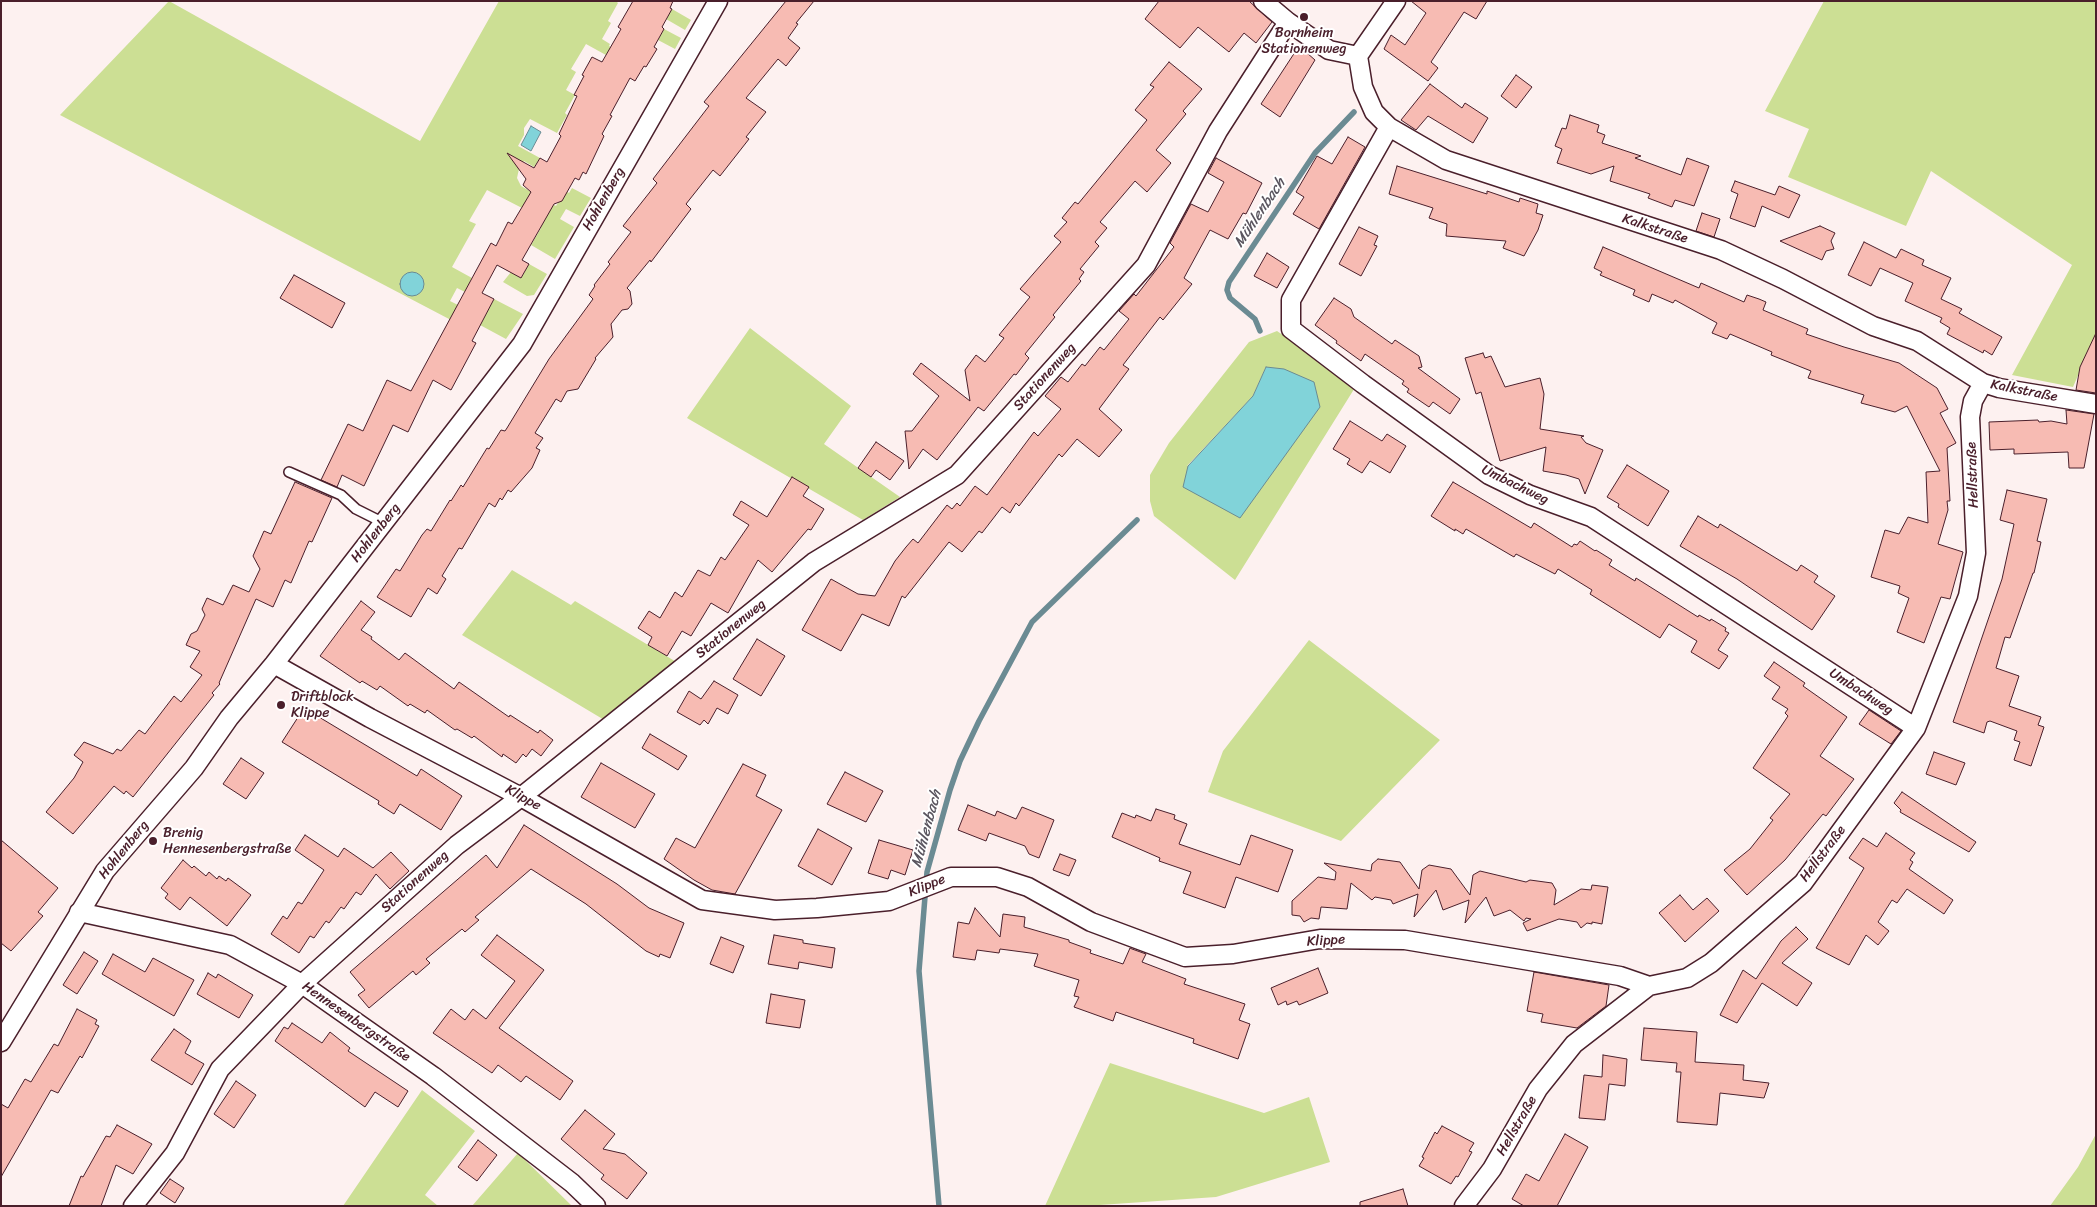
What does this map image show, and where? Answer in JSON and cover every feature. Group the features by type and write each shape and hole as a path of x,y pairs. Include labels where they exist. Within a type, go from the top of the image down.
{"street":[{"name":"Hohlenberg","path":"1,1042 105,872 194,768 229,718 274,664 522,344 718,1"},
{"path":"1263,1 1288,22 1329,50 1358,56 1396,1"},
{"name":"Stationenweg","path":"133,1206 175,1153 220,1069 302,984 457,845 521,797 814,562 957,474 1146,265 1218,131 1288,22"},
{"name":"Kalkstraße","path":"1358,56 1363,87 1374,112 1389,127 1446,160 1721,250 1783,278 1873,326 1917,341 1983,383 1999,388 2096,404"},
{"name":"Umbachweg","path":"1389,127 1291,300 1291,329 1363,384 1489,475 1530,495 1591,517 1916,728"},
{"name":"Hellstraße","path":"1464,1206 1492,1168 1538,1089 1574,1044 1649,986 1687,978 1711,963 1803,883 1916,728 1968,596 1976,553 1970,417 1973,401 1983,383"},
{"name":"Klippe","path":"274,664 370,718 521,797 702,900 775,910 889,901 951,877 998,877 1028,887 1091,922 1185,957 1233,954 1320,939 1405,940 1620,976 1649,986"},
{"name":"Hennesenbergstraße","path":"79,912 230,945 302,984 432,1076 572,1183 596,1206"}],"lane":[{"path":"289,472 341,495 356,509 384,523"}],"green space":[{"path":"169,1 420,141 499,1 616,1 618,3 608,21 611,23 602,39 610,44 609,46 628,57 624,65 586,44 571,69 576,72 566,90 575,95 557,133 530,119 524,128 524,135 518,146 540,158 534,167 524,161 519,169 517,178 521,186 556,206 559,201 562,201 566,191 569,193 572,188 591,198 580,216 566,209 560,219 574,227 555,259 531,245 541,228 522,208 487,190 469,221 476,224 452,267 472,278 465,292 457,288 450,301 458,305 470,330 60,115"},
{"path":"1824,1 2096,1 2096,334 2073,387 2012,375 2072,265 1931,171 1906,226 1788,177 1809,129 1765,111"},
{"path":"672,9 691,20 685,30 666,19"},
{"path":"664,29 681,38 675,49 658,40"},
{"path":"529,264 547,274 534,295 527,296 503,282 511,272 521,278"},
{"path":"494,299 523,314 506,339 480,325"},
{"path":"750,328 851,406 824,444 900,497 863,520 687,418"},
{"path":"1277,331 1356,386 1235,580 1154,516 1150,501 1150,475 1169,443 1249,342","holes":["1266,367 1320,407 1187,466 1253,396"]},
{"path":"512,570 571,605 575,601 678,663 606,721 462,635"},
{"path":"1309,640 1440,740 1341,841 1208,792 1223,751"},
{"path":"1110,1063 1264,1113 1309,1097 1330,1162 1216,1197 1085,1206 1045,1206"},
{"path":"422,1090 475,1131 425,1195 438,1206 343,1206"},
{"path":"2096,1134 2096,1206 2050,1206 2078,1167"},
{"path":"518,1153 572,1206 472,1206"}],"water":[{"path":"531,126 541,132 531,151 521,145"},
{"path":"412,272 420,276 424,284 420,292 412,296 404,292 400,284 404,276"},
{"path":"1266,367 1284,369 1314,382 1320,407 1240,518 1183,487 1188,466 1253,396"}],"building":[{"path":"633,1 673,1 670,8 672,9 662,27 664,29 654,47 657,49 635,81 630,78 610,115 612,116 602,134 604,136 586,174 583,172 579,180 575,178 562,201 554,204 522,260 529,264 521,278 497,265 482,293 494,299 472,341 476,343 451,390 433,380 408,432 393,425 364,486 342,475 337,487 321,480 348,424 363,431 387,380 411,391 491,243 496,246 508,222 512,224 531,192 523,185 526,179 507,153 534,168 540,158 547,162 561,136 559,134 577,96 574,95 584,76 582,75 592,57 602,62 621,29 618,27"},
{"path":"786,1 814,1 796,23 798,24 788,38 800,48 786,66 778,59 746,98 766,112 746,137 749,139 720,176 713,170 686,204 691,209 651,262 650,260 627,288 630,291 632,304 628,309 622,310 611,324 613,337 595,358 578,389 567,391 561,402 556,399 535,433 543,438 536,448 540,450 532,468 511,492 508,490 502,500 500,498 495,507 489,503 462,549 459,548 442,576 446,579 437,594 428,588 411,617 377,597 396,569 400,571 422,535 427,529 431,531 450,500 461,485 463,487 487,448 489,449 501,430 505,431 549,359 593,299 589,295 594,285 610,264 608,262 631,232 623,226 657,183 653,179 709,106 704,102"},
{"path":"1159,1 1249,1 1272,22 1256,43 1244,33 1229,52 1198,27 1180,48 1145,19"},
{"path":"1411,1 1487,1 1476,19 1464,12 1431,62 1438,68 1428,81 1384,49 1391,35 1405,45 1426,13"},
{"path":"1299,46 1315,60 1280,117 1261,104"},
{"path":"1169,62 1202,89 1183,111 1186,114 1156,150 1171,163 1147,192 1135,181 1100,222 1107,228 1095,242 1099,246 1080,269 1084,272 1079,279 1081,281 1053,315 1055,317 1025,354 1029,358 1016,375 1014,374 984,411 978,407 937,460 923,449 909,469 905,431 912,431 939,396 913,374 921,363 970,401 965,370 976,355 985,362 1004,338 999,335 1030,297 1020,289 1061,242 1054,236 1067,222 1062,218 1075,202 1078,204 1147,120 1135,110 1154,87 1150,85"},
{"path":"1516,75 1532,87 1516,108 1501,96"},
{"path":"1430,84 1462,108 1465,103 1488,118 1473,143 1428,116 1416,130 1401,120"},
{"path":"1570,115 1599,125 1597,132 1605,135 1602,143 1641,156 1635,158 1681,175 1687,158 1709,166 1694,206 1675,200 1672,207 1648,198 1650,194 1610,181 1614,166 1591,174 1557,163 1562,149 1555,146 1562,128 1566,129"},
{"path":"1348,137 1365,147 1319,229 1293,214 1304,197 1296,192 1317,156 1332,164"},
{"path":"1216,158 1262,183 1246,214 1243,213 1228,239 1210,230 1184,278 1192,284 1163,320 1160,317 1123,365 1129,369 1099,409 1122,430 1099,457 1077,439 1062,457 1059,454 1019,506 1016,503 1010,513 1002,507 982,533 979,531 962,552 949,542 905,598 902,596 889,626 862,614 841,651 802,630 831,579 858,594 875,596 895,561 906,547 913,539 918,543 947,505 952,509 957,503 960,506 975,486 987,495 1034,432 1038,436 1061,409 1045,396 1061,377 1068,382 1082,364 1085,366 1100,347 1104,350 1129,319 1119,311 1134,294 1136,296 1174,247 1170,243 1191,204 1208,212 1224,182 1208,173"},
{"path":"1397,166 1487,194 1487,191 1519,202 1520,198 1538,204 1536,213 1543,215 1538,230 1524,256 1503,248 1506,241 1446,236 1447,224 1429,218 1433,208 1389,194"},
{"path":"1735,181 1775,195 1779,186 1800,195 1789,218 1762,206 1755,227 1730,218 1738,194 1731,191"},
{"path":"1702,213 1720,219 1714,237 1696,231"},
{"path":"1820,226 1835,233 1831,241 1834,249 1826,251 1822,260 1780,241"},
{"path":"1359,227 1378,236 1374,245 1377,246 1361,276 1339,264"},
{"path":"1864,242 1896,258 1901,249 1924,260 1922,265 1951,278 1941,299 1962,309 1959,313 2002,337 1992,355 1984,350 1983,353 1947,334 1950,328 1940,322 1942,318 1905,301 1913,283 1880,268 1871,286 1848,275"},
{"path":"1603,247 1699,288 1701,283 1744,302 1747,295 1759,299 1766,302 1763,310 1808,329 1806,334 1899,363 1937,388 1948,409 1940,413 1956,443 1947,448 1950,501 1947,501 1948,510 1938,544 1963,552 1950,599 1941,597 1924,643 1897,632 1909,598 1898,593 1900,586 1871,577 1885,530 1899,534 1908,517 1928,523 1926,472 1940,471 1907,406 1895,412 1861,403 1864,395 1808,378 1811,371 1771,355 1772,352 1730,334 1727,339 1712,333 1717,323 1675,300 1673,303 1652,294 1649,302 1633,295 1635,290 1600,275 1602,272 1594,268"},
{"path":"1267,253 1289,267 1277,288 1254,276"},
{"path":"294,275 345,303 332,328 280,298"},
{"path":"1334,298 1351,309 1354,317 1392,344 1395,340 1419,356 1422,367 1418,368 1460,399 1450,414 1433,402 1429,407 1407,392 1409,389 1402,384 1404,381 1365,354 1361,361 1315,325"},
{"path":"2096,333 2096,393 2076,390 2080,367"},
{"path":"1483,353 1485,358 1491,356 1505,387 1540,378 1544,394 1540,429 1584,436 1581,437 1586,443 1603,450 1585,494 1579,479 1543,471 1546,447 1500,461 1481,392 1476,394 1465,358"},
{"path":"2066,410 2094,414 2084,468 2069,468 2068,452 2014,454 2014,449 1990,450 1989,422 2038,420 2039,422 2051,421 2067,424"},
{"path":"1350,421 1382,441 1387,434 1406,446 1390,473 1370,461 1362,473 1347,464 1350,459 1333,449"},
{"path":"876,442 904,461 890,480 876,470 871,477 858,468"},
{"path":"1627,465 1669,491 1648,526 1618,507 1619,504 1607,497"},
{"path":"792,477 809,487 803,496 824,509 811,530 808,529 772,572 758,560 728,613 711,603 691,636 682,631 667,656 648,645 652,637 638,628 649,611 660,618 675,592 682,597 698,570 710,576 721,557 725,560 749,525 733,515 741,501 767,517"},
{"path":"295,482 332,498 312,542 309,541 291,583 285,580 273,607 256,599 220,684 212,693 214,695 133,797 126,791 124,794 114,786 73,834 46,812 74,778 83,762 74,755 84,742 113,754 117,749 121,751 139,730 145,734 174,696 181,702 202,675 190,667 200,651 186,645 191,634 197,631 205,615 202,609 207,598 223,605 233,585 249,592 260,569 253,556 264,531 271,534"},
{"path":"1453,482 1531,528 1534,523 1572,547 1580,541 1612,560 1609,565 1635,581 1636,578 1698,617 1699,615 1710,621 1711,619 1726,628 1725,631 1729,633 1718,650 1728,656 1719,669 1691,652 1697,641 1669,624 1660,638 1590,594 1592,590 1558,569 1555,574 1516,554 1514,557 1466,529 1463,534 1431,516"},
{"path":"2007,490 2047,499 2037,541 2041,542 2034,573 2010,638 2005,637 1996,668 2019,676 2009,706 2041,717 2038,725 2044,727 2031,766 2014,760 2020,742 2014,740 2017,731 1990,721 1987,722 1984,733 1953,722 2002,579 2014,524 2000,520"},
{"path":"1698,516 1718,528 1720,524 1797,571 1801,565 1818,576 1814,582 1835,596 1812,630 1737,579 1680,546"},
{"path":"361,601 375,612 361,630 372,637 371,639 399,660 405,653 454,689 459,682 509,717 510,715 538,733 540,730 553,740 541,756 532,749 526,757 523,754 516,763 503,754 502,757 474,736 472,738 457,729 455,730 427,710 425,713 410,704 408,706 380,686 377,690 362,681 360,683 320,656"},
{"path":"757,639 785,656 761,696 733,679"},
{"path":"1774,662 1805,683 1803,686 1847,717 1820,756 1854,779 1826,816 1823,814 1785,860 1747,895 1724,870 1750,849 1773,820 1770,818 1790,794 1753,768 1788,716 1785,713 1788,709 1772,699 1780,687 1764,676"},
{"path":"714,681 738,695 728,714 717,708 708,724 704,720 700,725 677,712 689,691 701,699"},
{"path":"304,708 417,776 421,769 462,796 441,830 400,804 394,814 378,804 379,801 282,742"},
{"path":"1869,710 1901,731 1891,744 1859,724"},
{"path":"650,734 687,756 678,770 642,748"},
{"path":"1934,752 1965,763 1956,785 1926,774"},
{"path":"241,758 264,773 246,799 223,784"},
{"path":"601,763 655,794 635,828 581,797"},
{"path":"743,764 766,775 756,796 782,810 735,894 712,890 664,859 676,838 695,848"},
{"path":"845,772 883,791 866,822 827,804"},
{"path":"1902,792 1976,842 1969,852 1900,812 1901,810 1894,803"},
{"path":"968,805 995,816 997,811 1016,819 1022,807 1054,820 1039,858 1029,854 1025,846 989,833 986,841 958,830"},
{"path":"1156,809 1175,815 1174,819 1187,824 1179,844 1240,865 1251,835 1293,850 1278,892 1236,877 1225,908 1183,893 1191,872 1159,861 1160,858 1112,837 1122,813 1135,818 1136,815 1151,821"},
{"path":"524,825 617,884 649,908 684,923 670,958 660,954 659,957 646,951 586,904 531,869 475,917 479,920 465,932 462,929 426,959 430,963 416,975 413,971 369,1008 358,995 365,990 350,972 486,855 497,868"},
{"path":"818,829 852,848 832,885 798,866"},
{"path":"1886,833 1915,853 1910,860 1913,862 1909,869 1953,900 1944,914 1907,889 1897,903 1892,900 1878,922 1889,931 1878,945 1866,935 1849,965 1816,948 1864,868 1849,858 1863,838 1877,847"},
{"path":"305,835 338,857 344,848 373,868 391,852 409,871 390,889 376,874 361,895 356,892 344,909 341,907 329,923 326,921 314,938 310,936 299,953 271,934 283,916 287,919 298,902 302,904 324,870 295,850"},
{"path":"1,840 58,888 38,912 43,916 11,951 1,943"},
{"path":"879,840 913,850 905,875 891,870 888,879 868,873"},
{"path":"1060,854 1076,860 1069,876 1053,870"},
{"path":"1378,859 1400,862 1419,889 1422,870 1429,865 1451,869 1470,895 1473,875 1480,871 1526,882 1530,880 1552,883 1556,890 1554,905 1581,889 1591,890 1592,885 1608,887 1602,924 1592,922 1592,924 1587,923 1581,928 1577,922 1559,919 1527,931 1523,923 1531,919 1526,918 1524,921 1510,910 1494,916 1486,897 1465,923 1469,900 1443,910 1436,890 1414,917 1418,894 1393,904 1391,900 1375,897 1372,900 1351,883 1347,909 1321,907 1319,919 1311,918 1304,922 1300,916 1292,915 1292,901 1318,877 1335,880 1336,872 1324,863 1371,871 1372,864"},
{"path":"183,860 206,876 209,872 217,879 219,876 226,881 228,878 251,895 227,926 190,897 180,910 165,898 168,894 161,888"},
{"path":"1680,895 1693,910 1707,898 1719,911 1685,942 1659,913"},
{"path":"975,908 1000,937 1003,914 1025,917 1024,927 1069,940 1069,942 1091,950 1090,953 1123,964 1130,948 1146,954 1142,962 1186,979 1184,984 1245,1004 1239,1020 1250,1024 1238,1059 1193,1043 1194,1039 1116,1012 1113,1021 1074,1007 1079,997 1074,996 1079,980 1034,966 1038,954 1000,949 999,953 977,950 975,960 953,957 958,922 969,924"},
{"path":"1796,927 1808,939 1782,963 1812,983 1797,1006 1762,983 1737,1023 1720,1015 1743,970 1756,979 1781,941"},
{"path":"497,935 544,970 499,1028 573,1081 560,1100 526,1076 521,1082 498,1065 492,1073 433,1033 451,1009 465,1020 473,1009 486,1019 515,981 481,955"},
{"path":"774,935 803,940 803,943 835,948 832,968 799,962 798,969 768,964"},
{"path":"721,937 744,946 733,973 710,964"},
{"path":"84,952 98,961 77,994 63,985"},
{"path":"113,954 145,972 153,958 194,980 174,1016 102,974"},
{"path":"1318,968 1328,993 1299,1005 1297,1001 1287,1005 1286,1001 1278,1005 1271,988"},
{"path":"1534,972 1609,985 1606,1006 1577,1028 1541,1022 1543,1014 1527,1011"},
{"path":"208,973 216,978 218,974 253,995 239,1018 197,994"},
{"path":"771,994 805,1000 800,1028 766,1023"},
{"path":"77,1009 97,1020 95,1024 99,1026 82,1058 80,1056 58,1093 51,1090 1,1177 1,1104 8,1108 25,1079 31,1082 54,1044 58,1046"},
{"path":"292,1023 322,1043 330,1032 350,1048 348,1051 408,1091 398,1107 375,1092 365,1107 275,1041 284,1027 288,1029"},
{"path":"1644,1028 1697,1032 1695,1062 1744,1065 1743,1080 1769,1083 1764,1098 1720,1093 1717,1125 1677,1122 1681,1072 1676,1072 1677,1063 1641,1060"},
{"path":"174,1029 191,1041 185,1053 204,1064 192,1085 151,1060"},
{"path":"1603,1055 1627,1059 1625,1086 1609,1084 1605,1120 1579,1118 1584,1075 1602,1077"},
{"path":"236,1081 256,1095 234,1128 214,1114"},
{"path":"585,1110 615,1134 603,1149 625,1154 647,1173 627,1199 601,1179 604,1175 561,1139"},
{"path":"117,1125 152,1144 133,1174 116,1165 101,1206 69,1206 81,1176 83,1177 106,1136 110,1137"},
{"path":"1442,1126 1474,1143 1469,1151 1472,1152 1458,1177 1456,1176 1451,1184 1419,1166 1435,1132 1437,1134"},
{"path":"1565,1134 1588,1147 1557,1206 1524,1206 1512,1199 1526,1174 1539,1181"},
{"path":"478,1140 497,1155 477,1181 458,1167"},
{"path":"170,1179 184,1188 175,1203 160,1193"},
{"path":"1403,1189 1408,1206 1360,1206 1360,1202"}],"waterway":[{"name":"Mühlenbach","path":"1260,331 1255,319 1230,298 1227,290 1229,282 1315,153 1354,112"},
{"name":"Mühlenbach","path":"939,1206 919,971 927,872 950,790 960,761 979,721 1032,622 1137,520"}],"place":[{"name":"Bornheim Stationenweg","path":"1304,17"},
{"name":"Driftblock Klippe","path":"281,705"},
{"name":"Brenig Hennesenbergstraße","path":"153,841"}]}
